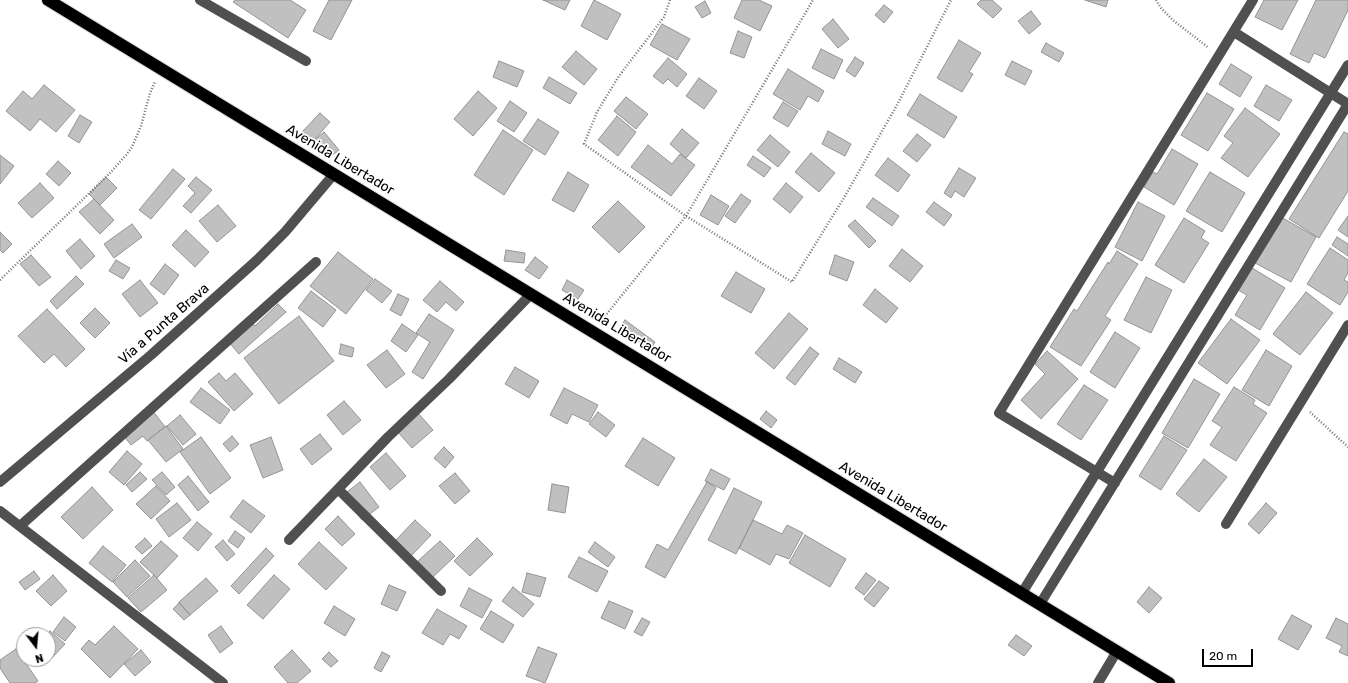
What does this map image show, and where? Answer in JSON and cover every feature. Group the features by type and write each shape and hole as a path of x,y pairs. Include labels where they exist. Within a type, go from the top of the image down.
{"highway":[{"name":"Avenida Libertador","path":"52,1 1168,683"}],"street":[{"path":"200,0 306,61"},
{"path":"1114,483 999,413 1253,0"},
{"path":"1040,604 1348,104 1234,32"},
{"path":"1022,593 1348,65"},
{"name":"Vía a Punta Brava","path":"0,482 151,355 257,260 285,232 334,174"},
{"path":"20,526 316,262"},
{"path":"288,540 388,437 449,379 531,294"},
{"path":"1226,524 1348,325"},
{"path":"338,489 442,591"},
{"path":"0,510 223,683"},
{"path":"1098,683 1117,651"}],"path":[{"path":"670,0 664,17 619,76 597,112 584,144 686,216 792,282 845,196 897,105 951,0"},
{"path":"593,331 686,216 813,0"},
{"path":"1156,0 1161,8 1174,21 1219,55"},
{"path":"0,280 110,173 127,154 139,131 150,93 161,68"},
{"path":"1300,402 1348,447"}],"building":[{"path":"235,0 290,0 306,10 288,38 233,2"},
{"path":"329,0 352,0 331,40 313,31"},
{"path":"543,0 570,0 565,10"},
{"path":"594,0 621,14 607,40 581,26"},
{"path":"742,0 759,0 772,6 760,31 734,18"},
{"path":"981,0 992,0 1002,9 993,18 977,4"},
{"path":"1085,0 1108,0 1106,7"},
{"path":"1264,0 1298,0 1282,30 1255,17"},
{"path":"1316,0 1348,0 1348,10 1325,58 1314,53 1309,63 1290,54"},
{"path":"705,1 711,13 702,18 695,7"},
{"path":"884,5 893,12 884,23 875,15"},
{"path":"1031,11 1041,24 1029,34 1018,21"},
{"path":"833,19 849,39 838,48 822,29"},
{"path":"662,24 690,39 677,60 650,45"},
{"path":"738,31 752,37 744,58 730,53"},
{"path":"959,40 981,53 969,72 973,74 962,92 937,78"},
{"path":"1046,43 1064,53 1059,62 1041,52"},
{"path":"821,49 843,60 834,79 812,68"},
{"path":"576,51 597,69 584,85 562,67"},
{"path":"855,57 864,63 855,77 846,71"},
{"path":"668,58 687,74 677,87 668,79 663,84 653,76"},
{"path":"499,61 524,71 517,87 493,77"},
{"path":"1012,61 1032,71 1025,85 1005,75"},
{"path":"1231,64 1252,77 1240,97 1219,84"},
{"path":"788,69 824,91 818,102 808,96 800,110 773,94"},
{"path":"549,77 577,93 570,104 543,88"},
{"path":"699,78 717,91 704,109 686,96"},
{"path":"44,85 75,110 56,132 40,119 30,131 6,111 23,91 32,99"},
{"path":"1266,85 1292,100 1279,121 1254,106"},
{"path":"478,91 497,108 473,136 454,119"},
{"path":"1207,93 1234,109 1208,151 1181,135"},
{"path":"920,94 957,117 944,138 907,115"},
{"path":"626,97 648,114 636,129 614,111"},
{"path":"510,101 527,113 514,132 497,121"},
{"path":"783,102 798,111 788,127 773,118"},
{"path":"1245,108 1280,134 1248,177 1221,158 1233,143 1224,136"},
{"path":"320,113 330,122 313,141 302,132"},
{"path":"80,115 92,122 79,143 68,136"},
{"path":"617,116 636,132 618,156 598,140"},
{"path":"538,119 559,132 545,155 523,141"},
{"path":"682,129 699,143 686,158 670,144"},
{"path":"503,130 533,150 504,195 474,175"},
{"path":"828,131 851,144 845,156 822,144"},
{"path":"324,132 339,150 329,158 314,140"},
{"path":"1344,132 1348,134 1348,191 1319,238 1289,219"},
{"path":"917,134 931,145 917,162 903,151"},
{"path":"770,135 790,152 778,167 757,150"},
{"path":"648,145 672,164 680,154 695,165 671,196 631,167"},
{"path":"1172,149 1198,164 1174,205 1144,187 1153,172 1157,174"},
{"path":"811,153 835,173 819,192 795,172"},
{"path":"0,155 14,166 0,184"},
{"path":"753,156 771,168 764,177 747,165"},
{"path":"888,158 910,175 898,192 875,175"},
{"path":"58,161 71,173 59,186 46,174"},
{"path":"959,168 976,178 964,197 955,191 951,198 944,193"},
{"path":"173,169 185,179 151,219 139,210"},
{"path":"568,172 589,185 574,212 552,200"},
{"path":"1210,172 1245,193 1222,232 1186,211"},
{"path":"106,177 117,188 100,205 89,194"},
{"path":"196,177 212,190 191,213 183,206 195,193 188,186"},
{"path":"40,183 54,198 32,218 18,203"},
{"path":"786,183 803,197 790,213 773,199"},
{"path":"741,194 751,201 735,223 725,216"},
{"path":"711,195 729,206 718,225 700,215"},
{"path":"873,198 899,216 892,226 866,207"},
{"path":"94,199 114,220 100,234 79,212"},
{"path":"618,201 645,227 619,253 592,227"},
{"path":"934,202 952,215 944,226 926,212"},
{"path":"1138,202 1165,216 1142,261 1115,247"},
{"path":"218,205 236,226 217,242 199,221"},
{"path":"1348,216 1348,237 1338,230"},
{"path":"1281,217 1316,237 1291,282 1255,263"},
{"path":"1184,218 1205,231 1201,238 1209,243 1184,283 1155,265"},
{"path":"855,220 876,241 869,248 848,226"},
{"path":"132,224 142,237 114,258 104,244"},
{"path":"186,230 209,252 195,267 172,245"},
{"path":"0,232 12,244 3,253 0,250"},
{"path":"1337,237 1348,244 1348,256 1332,245"},
{"path":"80,239 95,256 81,269 66,251"},
{"path":"1330,248 1348,260 1348,273 1344,280 1348,282 1348,292 1340,305 1307,284"},
{"path":"902,249 923,266 910,282 889,266"},
{"path":"506,250 525,253 524,263 504,261"},
{"path":"1117,251 1138,264 1105,316 1111,320 1081,366 1050,347 1074,309 1077,311 1108,262 1109,264"},
{"path":"338,252 373,279 346,314 310,286"},
{"path":"31,255 51,277 39,286 20,264"},
{"path":"835,255 854,262 847,281 829,274"},
{"path":"535,257 548,267 539,279 525,270"},
{"path":"116,260 130,268 123,279 109,271"},
{"path":"165,264 179,275 164,295 150,284"},
{"path":"1252,268 1285,288 1260,330 1235,315 1247,295 1238,290"},
{"path":"736,272 765,289 751,313 721,296"},
{"path":"76,276 84,284 57,309 50,301"},
{"path":"1146,277 1172,290 1151,333 1124,320"},
{"path":"375,279 392,291 382,303 366,290"},
{"path":"140,280 158,303 140,317 122,294"},
{"path":"567,280 584,290 578,299 562,290"},
{"path":"440,281 464,302 456,311 446,302 437,312 423,300"},
{"path":"875,289 898,308 886,323 863,305"},
{"path":"311,291 336,310 323,327 298,308"},
{"path":"1306,292 1333,313 1300,355 1273,334"},
{"path":"398,294 409,299 401,316 390,310"},
{"path":"278,304 286,312 239,354 227,340 250,320 255,326"},
{"path":"95,308 110,323 95,338 80,323"},
{"path":"47,309 85,349 66,367 54,354 44,363 18,336"},
{"path":"789,313 808,329 774,369 755,353"},
{"path":"429,314 454,330 423,379 412,372 430,342 416,333"},
{"path":"299,316 334,361 279,404 244,358"},
{"path":"1231,319 1260,340 1227,384 1198,363"},
{"path":"625,320 655,342 650,350 619,328"},
{"path":"402,324 418,335 406,352 391,341"},
{"path":"1115,332 1140,348 1115,388 1090,372"},
{"path":"341,344 354,348 352,357 339,354"},
{"path":"810,347 819,354 795,385 786,378"},
{"path":"387,350 405,374 386,388 367,365"},
{"path":"1266,350 1292,366 1269,406 1242,390"},
{"path":"1047,351 1078,379 1041,419 1021,400 1045,374 1035,364"},
{"path":"839,358 862,372 855,383 833,369"},
{"path":"515,367 539,381 529,398 505,384"},
{"path":"219,373 226,381 235,373 253,394 234,411 208,382"},
{"path":"1194,379 1220,394 1188,448 1162,433"},
{"path":"1084,385 1108,400 1081,440 1057,424"},
{"path":"1234,387 1255,400 1253,404 1267,413 1236,461 1210,445 1222,427 1212,421"},
{"path":"201,388 230,410 220,424 190,402"},
{"path":"564,388 598,405 589,422 572,414 567,424 550,415"},
{"path":"344,401 361,420 343,435 327,415"},
{"path":"153,411 165,427 147,441 143,436 131,445 123,435"},
{"path":"766,411 777,420 771,428 760,419"},
{"path":"598,412 615,425 606,437 589,424"},
{"path":"418,413 433,430 412,448 397,431"},
{"path":"180,415 196,434 183,445 167,426"},
{"path":"166,426 183,449 166,462 148,440"},
{"path":"320,434 332,449 312,465 300,449"},
{"path":"232,436 239,444 230,452 223,444"},
{"path":"1164,436 1187,450 1161,490 1139,476"},
{"path":"201,437 231,478 210,494 180,452"},
{"path":"271,437 283,470 263,478 250,445"},
{"path":"643,438 675,458 658,486 625,466"},
{"path":"444,447 454,457 445,468 434,458"},
{"path":"127,451 142,464 124,485 109,472"},
{"path":"386,453 406,476 390,490 370,467"},
{"path":"1204,459 1227,477 1199,512 1176,494"},
{"path":"711,469 730,479 724,490 705,481"},
{"path":"140,472 147,479 132,492 126,485"},
{"path":"162,472 175,487 166,495 152,480"},
{"path":"455,473 470,491 455,504 439,486"},
{"path":"188,476 209,502 198,511 178,485"},
{"path":"360,482 379,507 362,520 343,495"},
{"path":"707,482 716,488 665,578 645,567 657,544 668,550"},
{"path":"552,484 569,487 565,513 548,510"},
{"path":"156,486 170,501 151,519 136,504"},
{"path":"92,487 113,510 83,539 61,517"},
{"path":"734,488 762,502 736,554 708,540"},
{"path":"243,500 265,516 251,533 230,517"},
{"path":"177,503 191,520 169,537 156,519"},
{"path":"1266,503 1277,513 1259,534 1248,524"},
{"path":"338,516 355,534 342,546 325,529"},
{"path":"415,520 431,535 411,556 395,541"},
{"path":"753,520 782,534 787,525 803,533 789,559 776,554 770,565 739,548"},
{"path":"197,522 212,534 198,551 183,538"},
{"path":"235,531 245,538 238,548 228,541"},
{"path":"805,535 846,559 830,587 789,563"},
{"path":"145,538 152,546 142,554 135,547"},
{"path":"477,538 493,554 470,576 454,561"},
{"path":"223,540 235,554 227,561 215,547"},
{"path":"161,541 178,556 157,578 140,562"},
{"path":"440,541 455,556 433,577 418,561"},
{"path":"319,542 347,568 326,590 298,564"},
{"path":"595,542 615,557 608,567 588,552"},
{"path":"103,546 126,565 112,582 89,563"},
{"path":"266,548 274,556 239,594 231,586"},
{"path":"579,557 608,571 597,592 568,577"},
{"path":"135,560 150,576 127,597 113,582"},
{"path":"34,571 40,579 25,590 19,582"},
{"path":"527,573 546,578 540,597 522,592"},
{"path":"866,573 876,580 864,595 855,588"},
{"path":"53,575 67,591 51,606 36,591"},
{"path":"154,575 167,590 141,612 128,598"},
{"path":"274,575 290,589 263,619 247,605"},
{"path":"206,578 218,591 190,615 179,602"},
{"path":"879,581 889,588 874,607 864,599"},
{"path":"389,585 406,592 397,611 381,604"},
{"path":"513,587 534,604 523,617 502,601"},
{"path":"1149,587 1162,598 1149,613 1137,602"},
{"path":"469,588 492,600 482,618 460,606"},
{"path":"609,601 633,611 625,629 601,618"},
{"path":"179,603 190,615 184,620 173,609"},
{"path":"334,606 355,619 345,636 324,623"},
{"path":"437,609 467,626 459,639 450,634 443,645 422,633"},
{"path":"491,611 514,625 503,643 480,629"},
{"path":"1292,615 1312,626 1298,650 1278,639"},
{"path":"64,617 76,627 65,641 56,634 56,628"},
{"path":"642,618 650,622 642,636 634,632"},
{"path":"1336,618 1348,624 1348,656 1339,652 1342,646 1326,638"},
{"path":"114,626 138,649 110,678 81,649 89,640 95,645"},
{"path":"221,626 233,643 220,653 208,635"},
{"path":"1016,635 1032,646 1024,656 1008,645"},
{"path":"56,636 65,644 56,654"},
{"path":"538,647 557,654 545,683 526,676"},
{"path":"16,649 16,667 28,667 38,681 35,683 10,683 0,668 0,660"},
{"path":"141,650 151,662 135,676 124,664"},
{"path":"292,650 311,671 297,683 288,683 274,667"},
{"path":"329,652 338,661 331,667 322,659"},
{"path":"382,652 390,656 381,672 374,668"}]}
